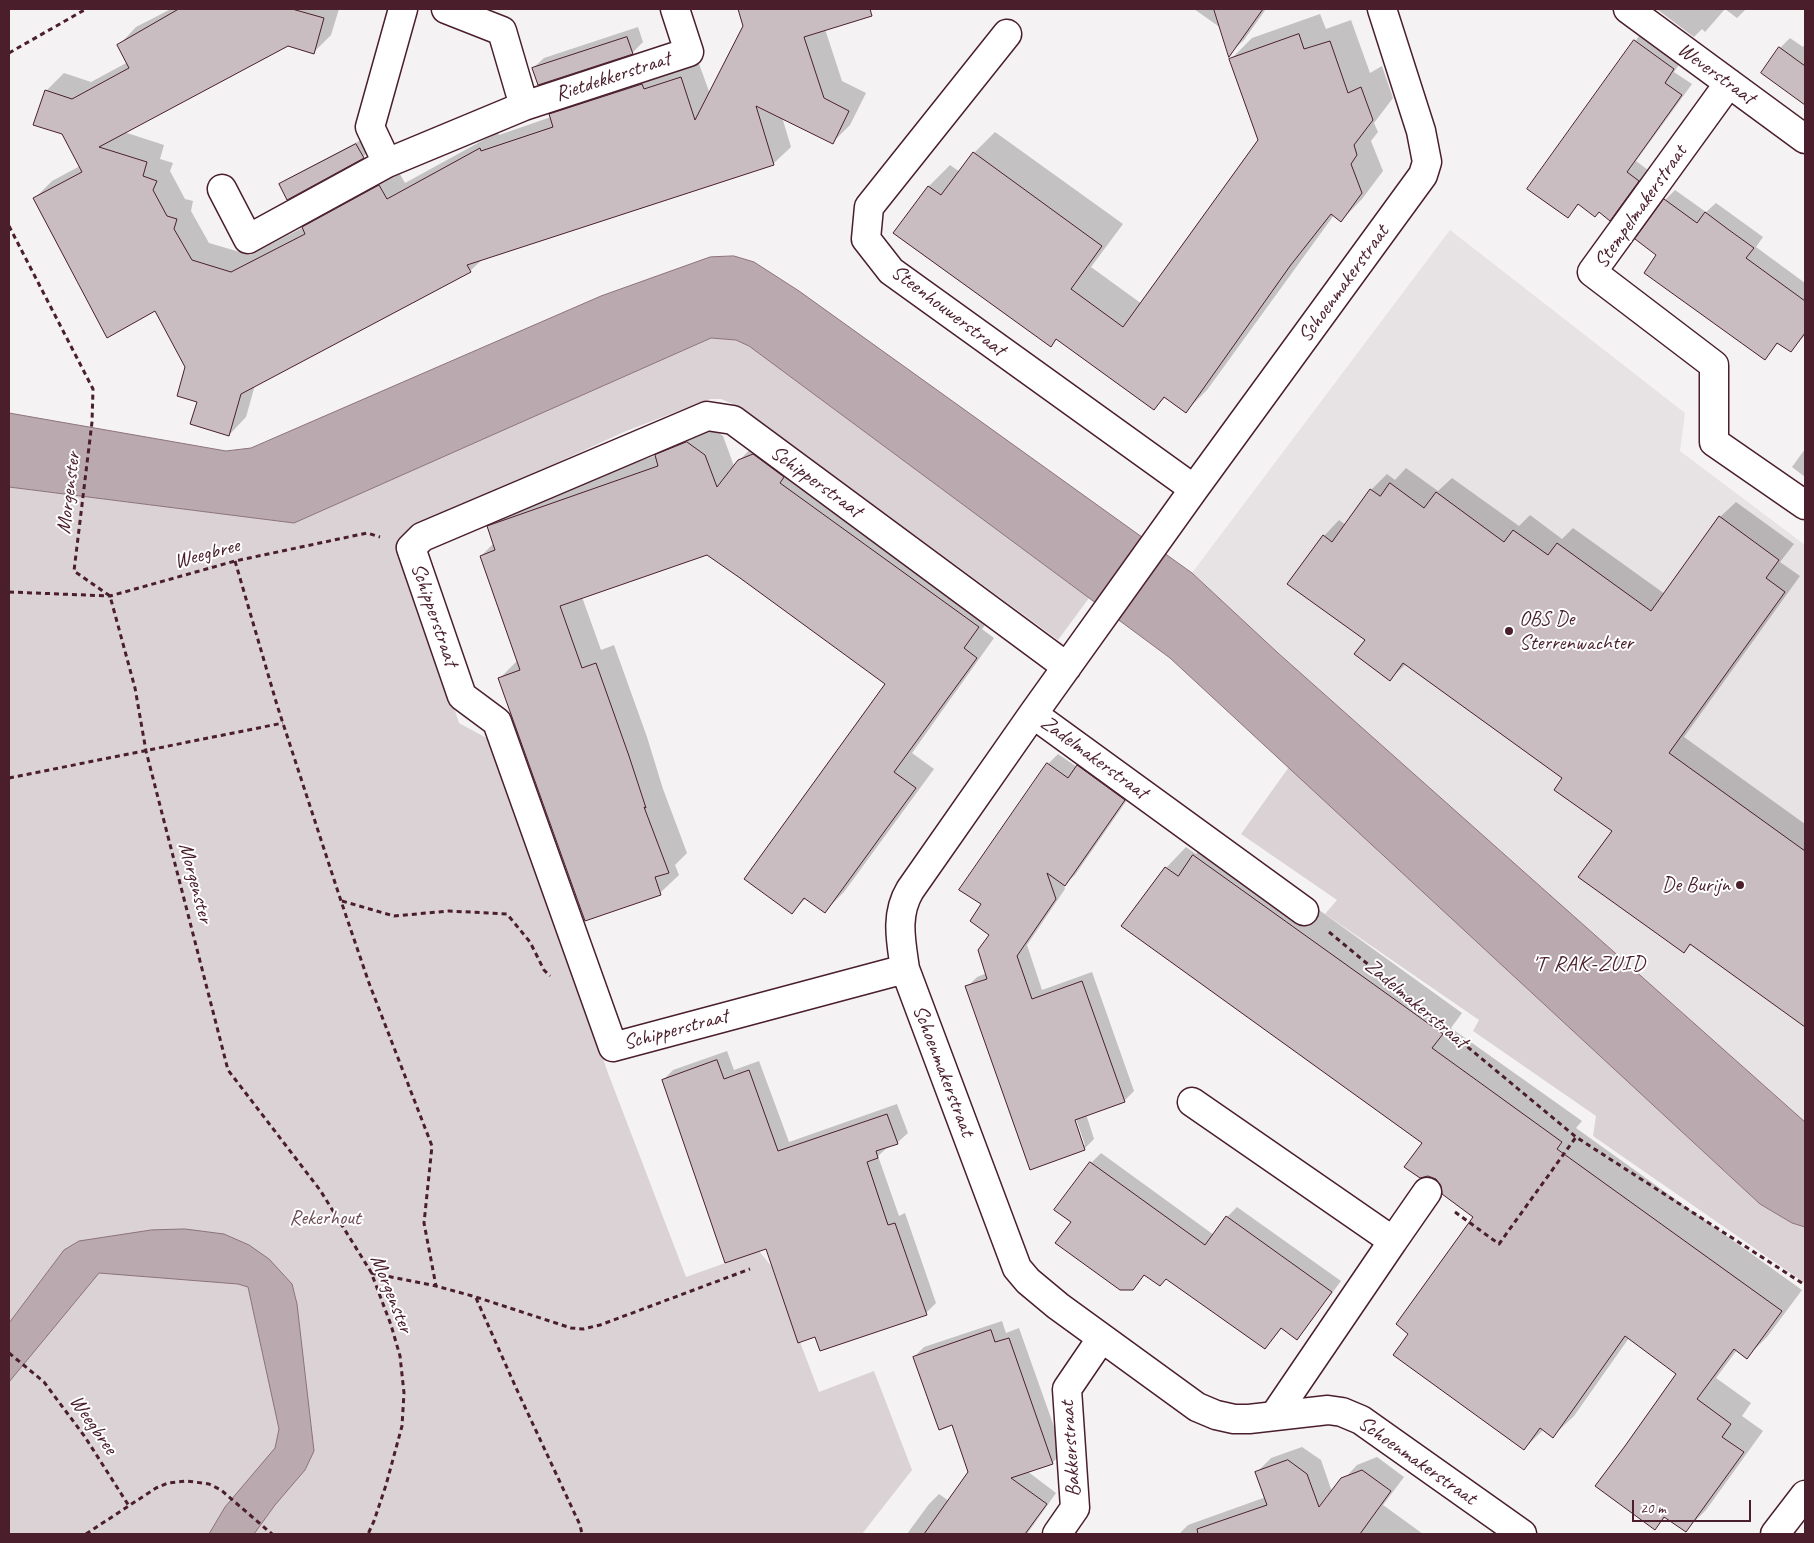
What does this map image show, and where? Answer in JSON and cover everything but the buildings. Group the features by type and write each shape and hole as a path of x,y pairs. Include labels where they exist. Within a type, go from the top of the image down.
{"street":[{"path":"387,163 370,127 403,9"},
{"path":"446,9 502,31 524,106"},
{"name":"Rietdekkerstraat","path":"222,189 248,239 387,163 524,106 689,52 676,9"},
{"name":"Schoenmakerstraat","path":"1382,9 1422,131 1427,162 1422,175 1033,714 905,898 899,929 904,969 1017,1268 1022,1275 1101,1339 1197,1407 1216,1415 1234,1419 1328,1410 1342,1412 1361,1420 1522,1534"},
{"name":"Weverstraat","path":"1628,9 1805,139"},
{"name":"Steenhouwerstraat","path":"1008,34 869,207 866,239 892,271 1194,489"},
{"name":"Stempelmakerstraat","path":"1729,83 1592,272 1714,365 1714,442 1805,505"},
{"name":"Schipperstraat","path":"904,969 613,1047 497,722 462,696 411,548 422,537 707,416 733,420 1067,667"},
{"name":"Zadelmakerstraat","path":"1033,714 1304,911"},
{"path":"1192,1102 1393,1241"},
{"path":"1274,1416 1427,1192"},
{"name":"Bakkerstraat","path":"1056,1534 1075,1508 1067,1389 1101,1339"},
{"path":"1775,1534 1805,1495"}],"path":[{"path":"9,53 86,9"},
{"name":"Morgenster","path":"9,226 94,389 92,422 74,571 110,596 135,688 146,751 228,1070 320,1190 371,1272 391,1325 400,1356 404,1393 402,1426 386,1485 368,1534"},
{"name":"Weegbree","path":"9,592 110,596 235,561 367,533 411,548"},
{"path":"235,561 283,723 341,901 369,982 432,1146 424,1223 436,1286"},
{"path":"9,778 283,723"},
{"path":"341,901 394,916 449,911 507,914 530,942 544,970 550,977 582,964"},
{"name":"Zadelmakerstraat","path":"1304,911 1576,1137 1805,1285"},
{"path":"1427,1192 1499,1244 1576,1137"},
{"path":"371,1272 436,1286 570,1328 583,1329 625,1316 750,1269"},
{"path":"476,1297 580,1525 582,1534"},
{"name":"Weegbree","path":"9,1353 44,1382 72,1419 129,1506"},
{"path":"86,1534 156,1488 168,1483 187,1481 210,1484 222,1490 272,1534"}],"shaded area":[{"path":"1450,230 1685,413 1680,451 1805,545 1805,1122 1278,653 1192,573"},
{"path":"734,256 754,262 799,291 1192,573 1278,653 1805,1122 1805,1227 1792,1223 1760,1204 1170,658 749,346 736,340 711,338 294,523 9,487 9,413 226,451 251,448 601,296 710,257"},
{"path":"185,1229 224,1234 249,1245 269,1259 292,1284 297,1304 314,1451 305,1470 275,1505 254,1534 209,1534 225,1507 275,1448 279,1429 248,1287 238,1284 99,1273 9,1382 9,1323 64,1250 79,1241 151,1230"}],"green space":[{"name":"Rekerhout","path":"711,338 736,340 749,346 1089,598 1058,640 740,407 721,399 710,399 626,431 435,519 406,560 459,723 492,741 608,1073 686,1277 759,1251 771,1266 819,1392 874,1371 912,1470 862,1534 9,1534 9,487 294,523"},
{"path":"1289,767 1760,1204 1792,1223 1805,1227 1805,1283 1593,1136 1596,1116 1473,1031 1479,1020 1325,914 1337,900 1241,834"}],"place":[{"name":"OBS De Sterrenwachter","path":"1509,631"},
{"name":"De Burijn","path":"1740,885"}],"district":[{"name":"'T RAK-ZUID","path":"1589,964"}]}
